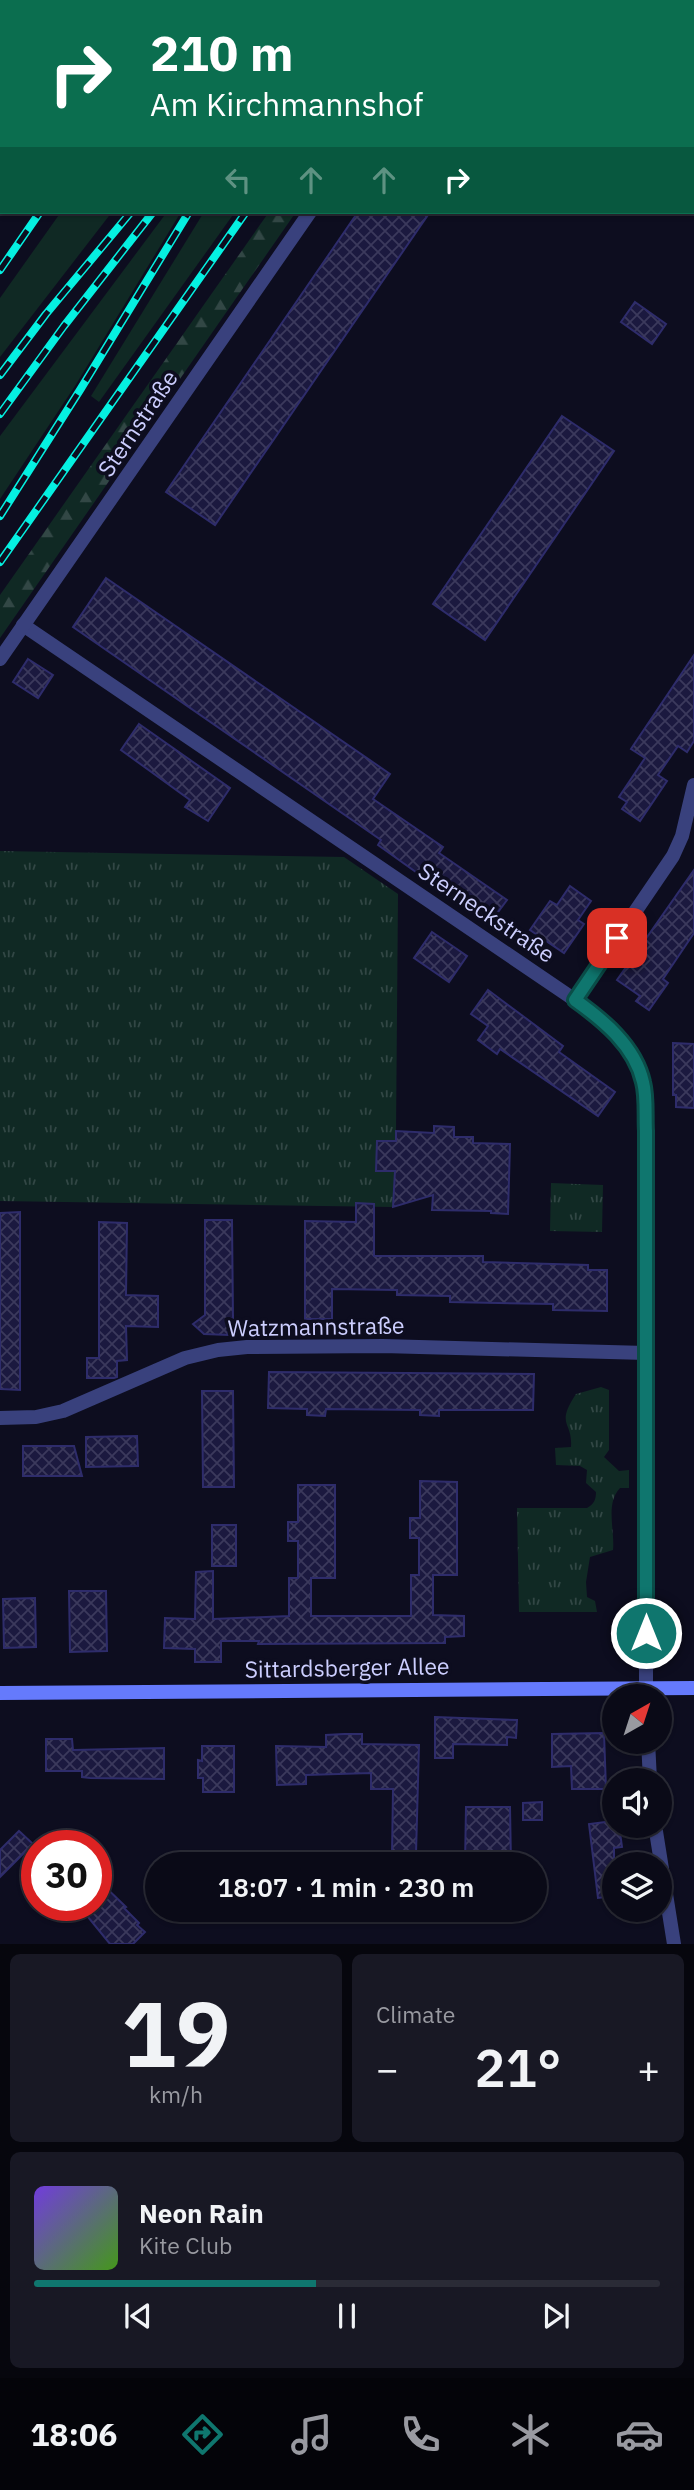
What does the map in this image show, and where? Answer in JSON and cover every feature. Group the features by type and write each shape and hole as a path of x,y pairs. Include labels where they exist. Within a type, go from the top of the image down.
{"main road":[{"name":"Sittardsberger Allee","path":"0,1693 530,1688 602,1690"},
{"name":"Sittardsberger Allee","path":"672,1690 694,1688"}],"street":[{"name":"Sternstraße","path":"0,659 309,214"},
{"name":"Sterneckstraße","path":"23,625 575,1000 595,1014 625,1043 643,1082 646,1131 646,1684"},
{"path":"575,1000 673,856 682,836 689,797 694,785"},
{"name":"Watzmannstraße","path":"0,1418 36,1418 62,1411 185,1358 218,1350 247,1347 383,1346 646,1353"},
{"path":"657,1838 674,1944"}],"green space":[{"path":"60,214 110,214 0,357 0,298"},
{"path":"166,214 180,214 75,386 0,499 0,436"},
{"path":"203,214 234,214 99,402 91,396"},
{"path":"268,214 295,214 0,638 0,595"},
{"path":"0,851 344,857 398,894 393,1207 0,1201"},
{"path":"551,1183 603,1185 602,1232 550,1231"},
{"path":"601,1387 609,1390 609,1450 604,1457 619,1471 629,1470 629,1488 620,1488 615,1494 612,1509 613,1550 590,1557 586,1582 587,1597 595,1601 597,1612 519,1612 517,1508 587,1508 593,1503 596,1492 586,1483 587,1470 580,1466 556,1465 555,1448 571,1447 566,1418 576,1394"}],"building":[{"path":"357,214 429,214 215,525 166,492"},
{"path":"635,302 666,324 652,344 621,322"},
{"path":"562,416 614,451 485,640 433,604"},
{"path":"106,578 390,774 373,799 443,847 439,853 507,900 489,924 378,845 381,840 73,627"},
{"path":"694,655 694,741 687,752 678,746 658,775 667,781 640,821 622,809 627,802 619,797 645,758 631,749"},
{"path":"28,659 53,675 38,698 13,682"},
{"path":"139,724 230,788 208,821 185,807 190,800 121,750"},
{"path":"694,870 694,933 663,979 668,983 649,1010 636,1001 640,996 617,980"},
{"path":"570,886 591,901 578,920 584,924 564,953 530,930 550,901 557,905"},
{"path":"432,932 467,956 449,982 414,958"},
{"path":"488,990 563,1046 559,1052 615,1092 598,1116 500,1049 497,1054 478,1040 488,1026 471,1014"},
{"path":"673,1043 694,1044 694,1108 676,1107 676,1095 673,1095"},
{"path":"434,1126 454,1127 454,1137 473,1137 473,1143 510,1144 508,1214 491,1211 432,1210 433,1195 393,1207 395,1171 376,1171 377,1141 396,1141 396,1131 434,1133"},
{"path":"356,1203 374,1204 374,1256 483,1256 483,1262 588,1265 588,1270 607,1270 607,1311 553,1310 553,1304 450,1302 450,1296 397,1295 397,1290 332,1289 332,1319 305,1319 305,1221 356,1222"},
{"path":"20,1212 20,1390 0,1389 0,1213"},
{"path":"205,1220 232,1220 233,1318 228,1318 228,1335 204,1334 193,1324 205,1315"},
{"path":"99,1222 127,1223 126,1295 158,1296 158,1327 126,1326 127,1360 117,1361 117,1377 114,1378 87,1378 87,1358 99,1358"},
{"path":"269,1372 534,1374 533,1410 439,1410 439,1416 420,1415 420,1410 326,1409 325,1416 307,1415 307,1409 268,1408"},
{"path":"202,1391 233,1391 234,1487 203,1487"},
{"path":"137,1436 138,1466 86,1467 86,1437"},
{"path":"23,1446 74,1446 82,1476 23,1476"},
{"path":"420,1481 457,1482 457,1575 433,1575 433,1615 464,1616 464,1636 445,1637 445,1643 258,1644 259,1641 221,1641 221,1662 195,1662 195,1649 164,1648 165,1618 195,1619 196,1572 213,1571 213,1619 289,1616 289,1578 298,1578 298,1541 288,1541 288,1522 298,1522 298,1485 335,1485 335,1578 311,1578 311,1616 411,1616 411,1575 419,1575 419,1538 410,1538 410,1518 420,1518"},
{"path":"212,1525 236,1525 236,1566 212,1566"},
{"path":"69,1591 106,1591 107,1651 70,1652"},
{"path":"35,1598 36,1647 4,1648 3,1599"},
{"path":"435,1717 517,1720 516,1738 507,1737 507,1745 453,1744 453,1758 435,1758"},
{"path":"602,1733 605,1768 602,1768 602,1789 572,1789 571,1766 552,1767 552,1734"},
{"path":"362,1734 362,1744 419,1745 416,1852 392,1852 393,1789 371,1789 371,1773 306,1775 306,1784 277,1785 276,1746 326,1747 326,1735"},
{"path":"46,1739 72,1739 73,1750 164,1748 164,1779 90,1778 82,1777 82,1771 46,1771"},
{"path":"202,1746 234,1746 234,1792 203,1792 203,1778 198,1778 198,1760 202,1761"},
{"path":"542,1802 542,1820 523,1820 523,1803"},
{"path":"466,1807 510,1807 511,1852 465,1852"},
{"path":"602,1822 602,1838 621,1838 622,1847 614,1848 614,1852 602,1852 602,1898 598,1898 589,1824"},
{"path":"19,1831 21,1833 21,1856 0,1877 0,1850"},
{"path":"112,1893 145,1932 133,1944 110,1944 91,1921 112,1921"}],"railway":[{"path":"0,270 39,214"},
{"path":"0,375 46,314 129,214"},
{"path":"0,414 151,214"},
{"path":"0,516 188,214"},
{"path":"0,562 245,214"}],"route":[{"path":"617,938 575,1000 595,1014 625,1043 643,1082 646,1131 646,1633"}]}
